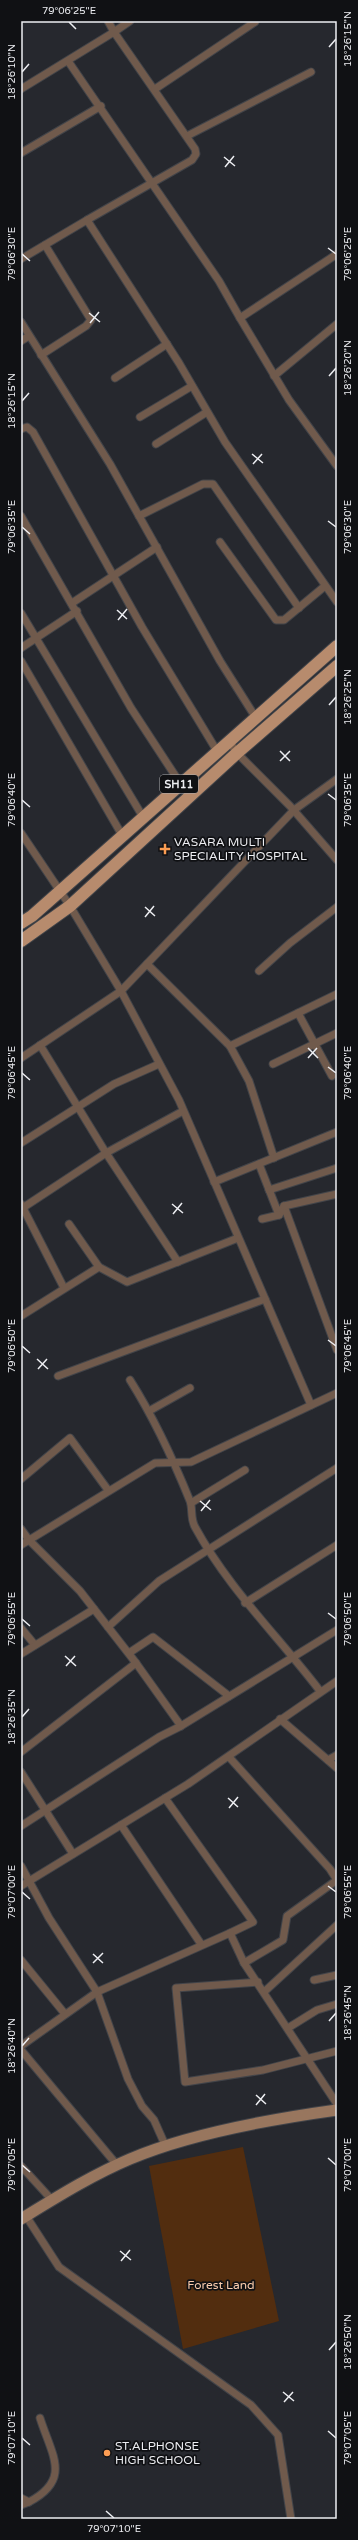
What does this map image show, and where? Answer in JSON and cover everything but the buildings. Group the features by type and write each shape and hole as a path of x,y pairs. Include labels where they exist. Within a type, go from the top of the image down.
{"main road":[{"name":"SH11","path":"21,923 60,891 143,818 180,783 337,646"},
{"name":"SH11","path":"21,941 70,906 237,753 337,666"}],"street":[{"path":"21,259 195,157 195,150 187,136 114,32 108,21"},
{"path":"21,89 130,21"},
{"path":"155,90 255,22"},
{"path":"68,61 101,106 151,183 219,282 274,376 337,466"},
{"path":"187,136 311,72"},
{"path":"21,153 101,106"},
{"path":"87,220 167,344 225,442 337,602"},
{"path":"42,355 86,326 91,320 45,244"},
{"path":"240,318 337,254"},
{"path":"21,322 139,516 220,661 256,718"},
{"path":"274,376 337,324"},
{"path":"21,341 29,336"},
{"path":"115,378 167,344"},
{"path":"140,417 192,386"},
{"path":"156,444 207,412"},
{"path":"21,429 27,427 32,432 142,627 217,752"},
{"path":"139,516 203,484 213,484 299,608"},
{"path":"21,516 77,610 131,708 180,783"},
{"path":"220,542 276,620 284,620 325,586"},
{"path":"72,603 157,547"},
{"path":"21,648 77,610"},
{"path":"21,613 143,818"},
{"path":"21,661 122,835"},
{"path":"229,741 237,753 294,810 337,860"},
{"path":"21,1058 121,991 294,810 337,779"},
{"path":"21,833 70,906 121,991 184,1111 311,1405"},
{"path":"259,971 290,943 337,907"},
{"path":"147,964 230,1046 249,1081 274,1158"},
{"path":"230,1046 337,994"},
{"path":"298,1013 332,1076"},
{"path":"273,1064 337,1033"},
{"path":"40,1045 106,1153 178,1262"},
{"path":"21,1143 114,1084 160,1064"},
{"path":"64,1288 22,1207 106,1153 184,1111"},
{"path":"214,1182 337,1132"},
{"path":"259,1164 279,1215"},
{"path":"270,1190 337,1168"},
{"path":"262,1219 279,1215 284,1206 337,1194"},
{"path":"284,1206 337,1350"},
{"path":"69,1224 99,1267 127,1282 238,1238"},
{"path":"21,1316 99,1267"},
{"path":"58,1376 265,1299"},
{"path":"130,1380 149,1411 174,1464 191,1503 190,1514 194,1525 207,1549 245,1603 294,1657 320,1691"},
{"path":"149,1411 190,1388"},
{"path":"21,1545 108,1490 155,1463 174,1464 191,1462 337,1393"},
{"path":"21,1479 70,1438 108,1490"},
{"path":"108,1626 159,1582 207,1549 337,1468"},
{"path":"191,1503 245,1470"},
{"path":"21,1529 29,1540 80,1591 129,1653 181,1726"},
{"path":"245,1603 337,1545"},
{"path":"21,1654 94,1609"},
{"path":"21,1628 35,1645"},
{"path":"21,1826 159,1736 181,1726 337,1630"},
{"path":"129,1653 153,1637 229,1696"},
{"path":"21,1752 136,1663"},
{"path":"21,1886 229,1757 280,1719 337,1681"},
{"path":"280,1719 337,1768"},
{"path":"328,1760 337,1755"},
{"path":"229,1757 330,1869 337,1880 287,1916 283,1940 244,1963"},
{"path":"21,1772 73,1854"},
{"path":"21,2046 97,1992 201,1944 253,1922 165,1798"},
{"path":"121,1825 201,1944"},
{"path":"21,1866 49,1918 97,1992 128,2079 142,2106 154,2120 166,2147"},
{"path":"264,1992 337,1925"},
{"path":"230,1933 244,1963 258,1982 337,2104"},
{"path":"21,1960 64,2014"},
{"path":"314,1980 337,1975"},
{"path":"258,1982 176,1988 185,2082 263,2070 308,2060 337,2051"},
{"path":"288,2028 317,2010 337,2004"},
{"path":"21,2050 117,2165"},
{"path":"291,2519 278,2435 251,2405 59,2267 23,2218 84,2181 117,2165 191,2138 337,2110"},
{"path":"21,2166 52,2200"},
{"path":"21,2505 44,2494 51,2486 57,2470 40,2418"},
{"path":"21,2498 29,2502"}],"green space":[{"name":"Forest Land","path":"243,2147 279,2321 183,2349 149,2166"}],"place":[{"name":"VASARA MULTI SPECIALITY HOSPITAL","path":"165,849"},
{"name":"ST.ALPHONSE HIGH SCHOOL","path":"107,2453"}]}
